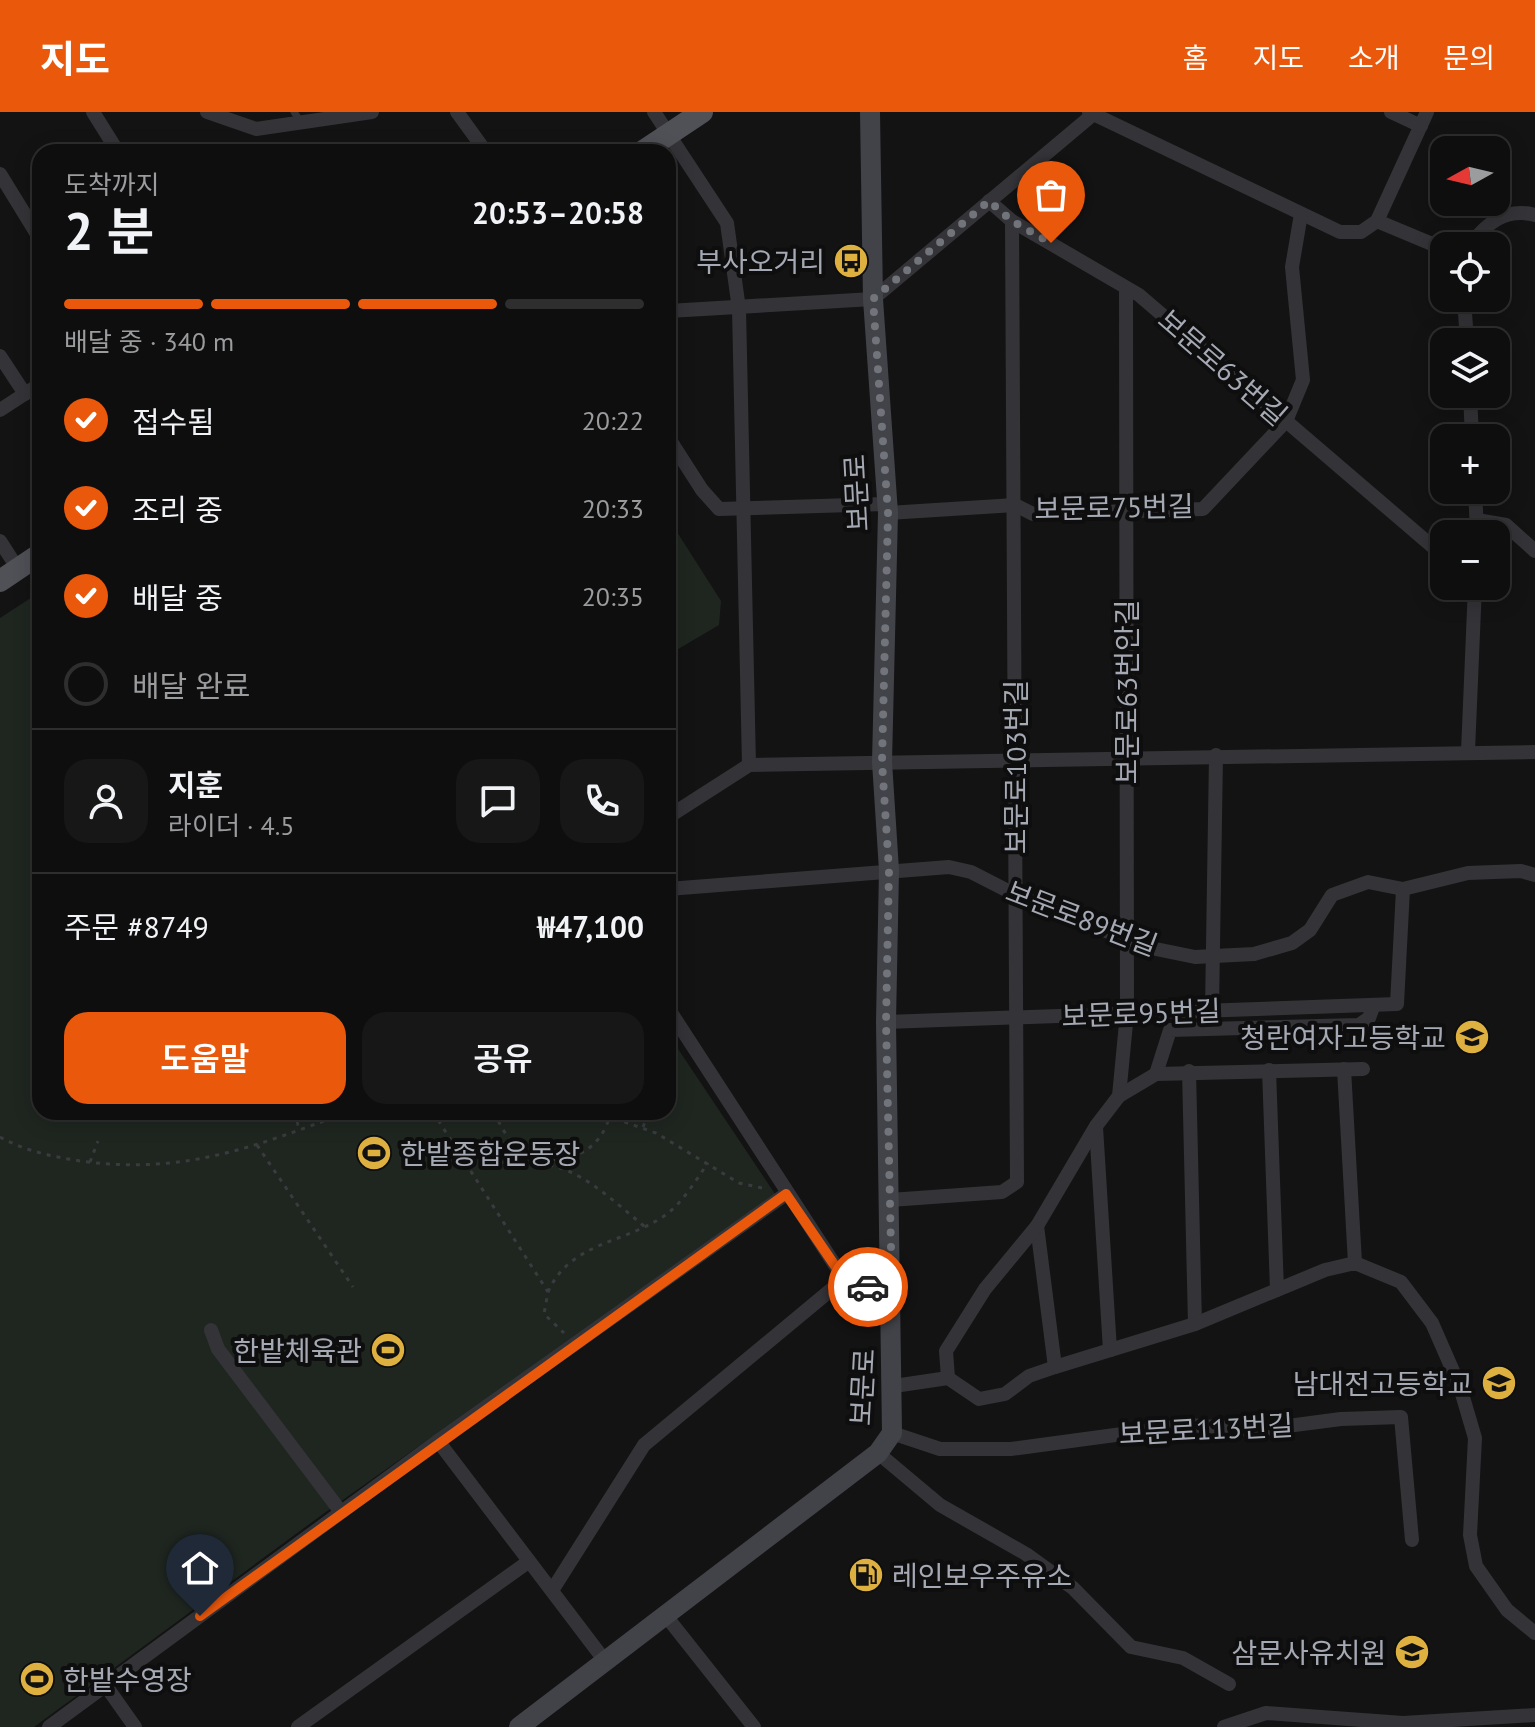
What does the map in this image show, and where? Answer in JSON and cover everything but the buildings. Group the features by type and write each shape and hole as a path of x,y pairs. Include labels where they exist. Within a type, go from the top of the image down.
{"main road":[{"path":"654,144 702,112"},
{"name":"보문로","path":"519,1727 878,1453 892,1433 894,1386 886,1022 889,870 882,762 887,509 873,299 870,112"},
{"path":"9,575 32,559"}],"street":[{"path":"93,112 113,144"},
{"path":"207,112 256,129 298,117 372,112"},
{"path":"457,112 480,144"},
{"path":"654,112 676,144"},
{"path":"676,311 873,299 1093,113 1340,232 1361,232 1377,221 1424,119 1391,112"},
{"path":"676,145 727,223 739,309 746,508 749,765"},
{"path":"0,174 32,226"},
{"name":"보문로63번길","path":"989,201 1012,221 1126,288 1430,544"},
{"name":"보문로75번길","path":"676,449 702,490 719,509 1015,505 1033,514 1203,509 1286,421 1303,380 1292,267 1301,214"},
{"path":"1481,232 1491,221 1507,215 1535,215"},
{"name":"보문로103번길","path":"890,1200 1002,1192 1017,1182 1012,221"},
{"path":"1377,221 1430,243"},
{"name":"보문로63번안길","path":"1119,1096 1127,1013 1128,940 1126,288"},
{"path":"0,356 25,394"},
{"path":"0,410 32,389"},
{"path":"1510,529 1535,551"},
{"path":"0,541 9,575"},
{"path":"1468,751 1474,600"},
{"path":"676,812 749,765 1535,752"},
{"path":"1212,1010 1216,755"},
{"name":"보문로89번길","path":"889,870 949,867 971,872 1016,895 1146,947 1212,956 1254,954 1292,943 1310,930 1332,895 1368,882 1403,889 1468,873 1521,871 1535,875"},
{"path":"676,888 889,870"},
{"name":"보문로95번길","path":"886,1022 1397,1004 1403,889"},
{"path":"1156,1074 1170,1030 1359,1025 1369,1018 1373,1007"},
{"path":"676,1021 844,1279 892,1294"},
{"path":"1344,1069 1355,1263"},
{"path":"948,1378 946,1351 985,1289 1037,1226 1096,1126 1119,1096 1156,1074 1363,1069"},
{"path":"1269,1070 1277,1290"},
{"path":"1189,1071 1195,1324"},
{"path":"1096,1126 1110,1350"},
{"path":"49,1727 438,1441 786,1194"},
{"path":"1037,1226 1055,1367"},
{"path":"894,1386 948,1378 979,1399 1005,1394 1029,1376 1195,1324 1277,1290 1355,1263 1401,1282 1432,1323 1460,1387 1475,1438 1470,1535 1476,1566 1507,1610 1535,1633"},
{"path":"553,1589 644,1445 844,1279"},
{"path":"211,1330 218,1349 341,1512"},
{"name":"보문로113번길","path":"892,1433 940,1449 1011,1449 1189,1425 1257,1430 1341,1419 1401,1417 1412,1540"},
{"path":"438,1441 605,1661"},
{"path":"878,1453 940,1505 1026,1554 1073,1588 1131,1647 1183,1658 1229,1684"},
{"path":"298,1727 528,1562"},
{"path":"666,1616 754,1727"},
{"path":"106,1686 135,1727"},
{"path":"1224,1727 1266,1713 1403,1723 1535,1715"}],"path":[{"path":"297,1120 299,1130"},
{"path":"0,1137 29,1150 127,1167 198,1162 326,1120"},
{"path":"438,1120 548,1292"},
{"path":"497,1120 503,1134 516,1149 535,1161 562,1168 598,1188 645,1227"},
{"path":"468,1167 514,1159 568,1160 588,1151 602,1138 608,1120"},
{"path":"624,1120 708,1163 739,1183 786,1194"},
{"path":"643,1128 646,1120"},
{"path":"90,1162 98,1141"},
{"path":"257,1145 353,1287"},
{"path":"575,1344 544,1314 548,1292 556,1274 595,1245 645,1227 668,1214 708,1163"}],"shaded area":[{"path":"676,531 721,601 719,625 676,650"},
{"name":"한밭종합운동장","path":"32,597 32,1120 676,1120 676,1046 775,1194 323,1514 34,1727 0,1727 0,618"}],"way so far":[{"path":"868,1287 892,1294 886,1022 889,870 882,762 888,513 873,299 989,201 1012,221 1051,243"}],"place":[{"name":"부사오거리","path":"851,261"},
{"name":"청란여자고등학교","path":"1472,1037"},
{"name":"한밭종합운동장","path":"374,1153"},
{"name":"한밭체육관","path":"388,1350"},
{"name":"남대전고등학교","path":"1499,1383"},
{"name":"레인보우주유소","path":"866,1575"},
{"name":"삼문사유치원","path":"1412,1652"},
{"name":"한밭수영장","path":"37,1679"}],"route":[{"path":"200,1616 438,1441 786,1194 844,1279 868,1287"}]}
